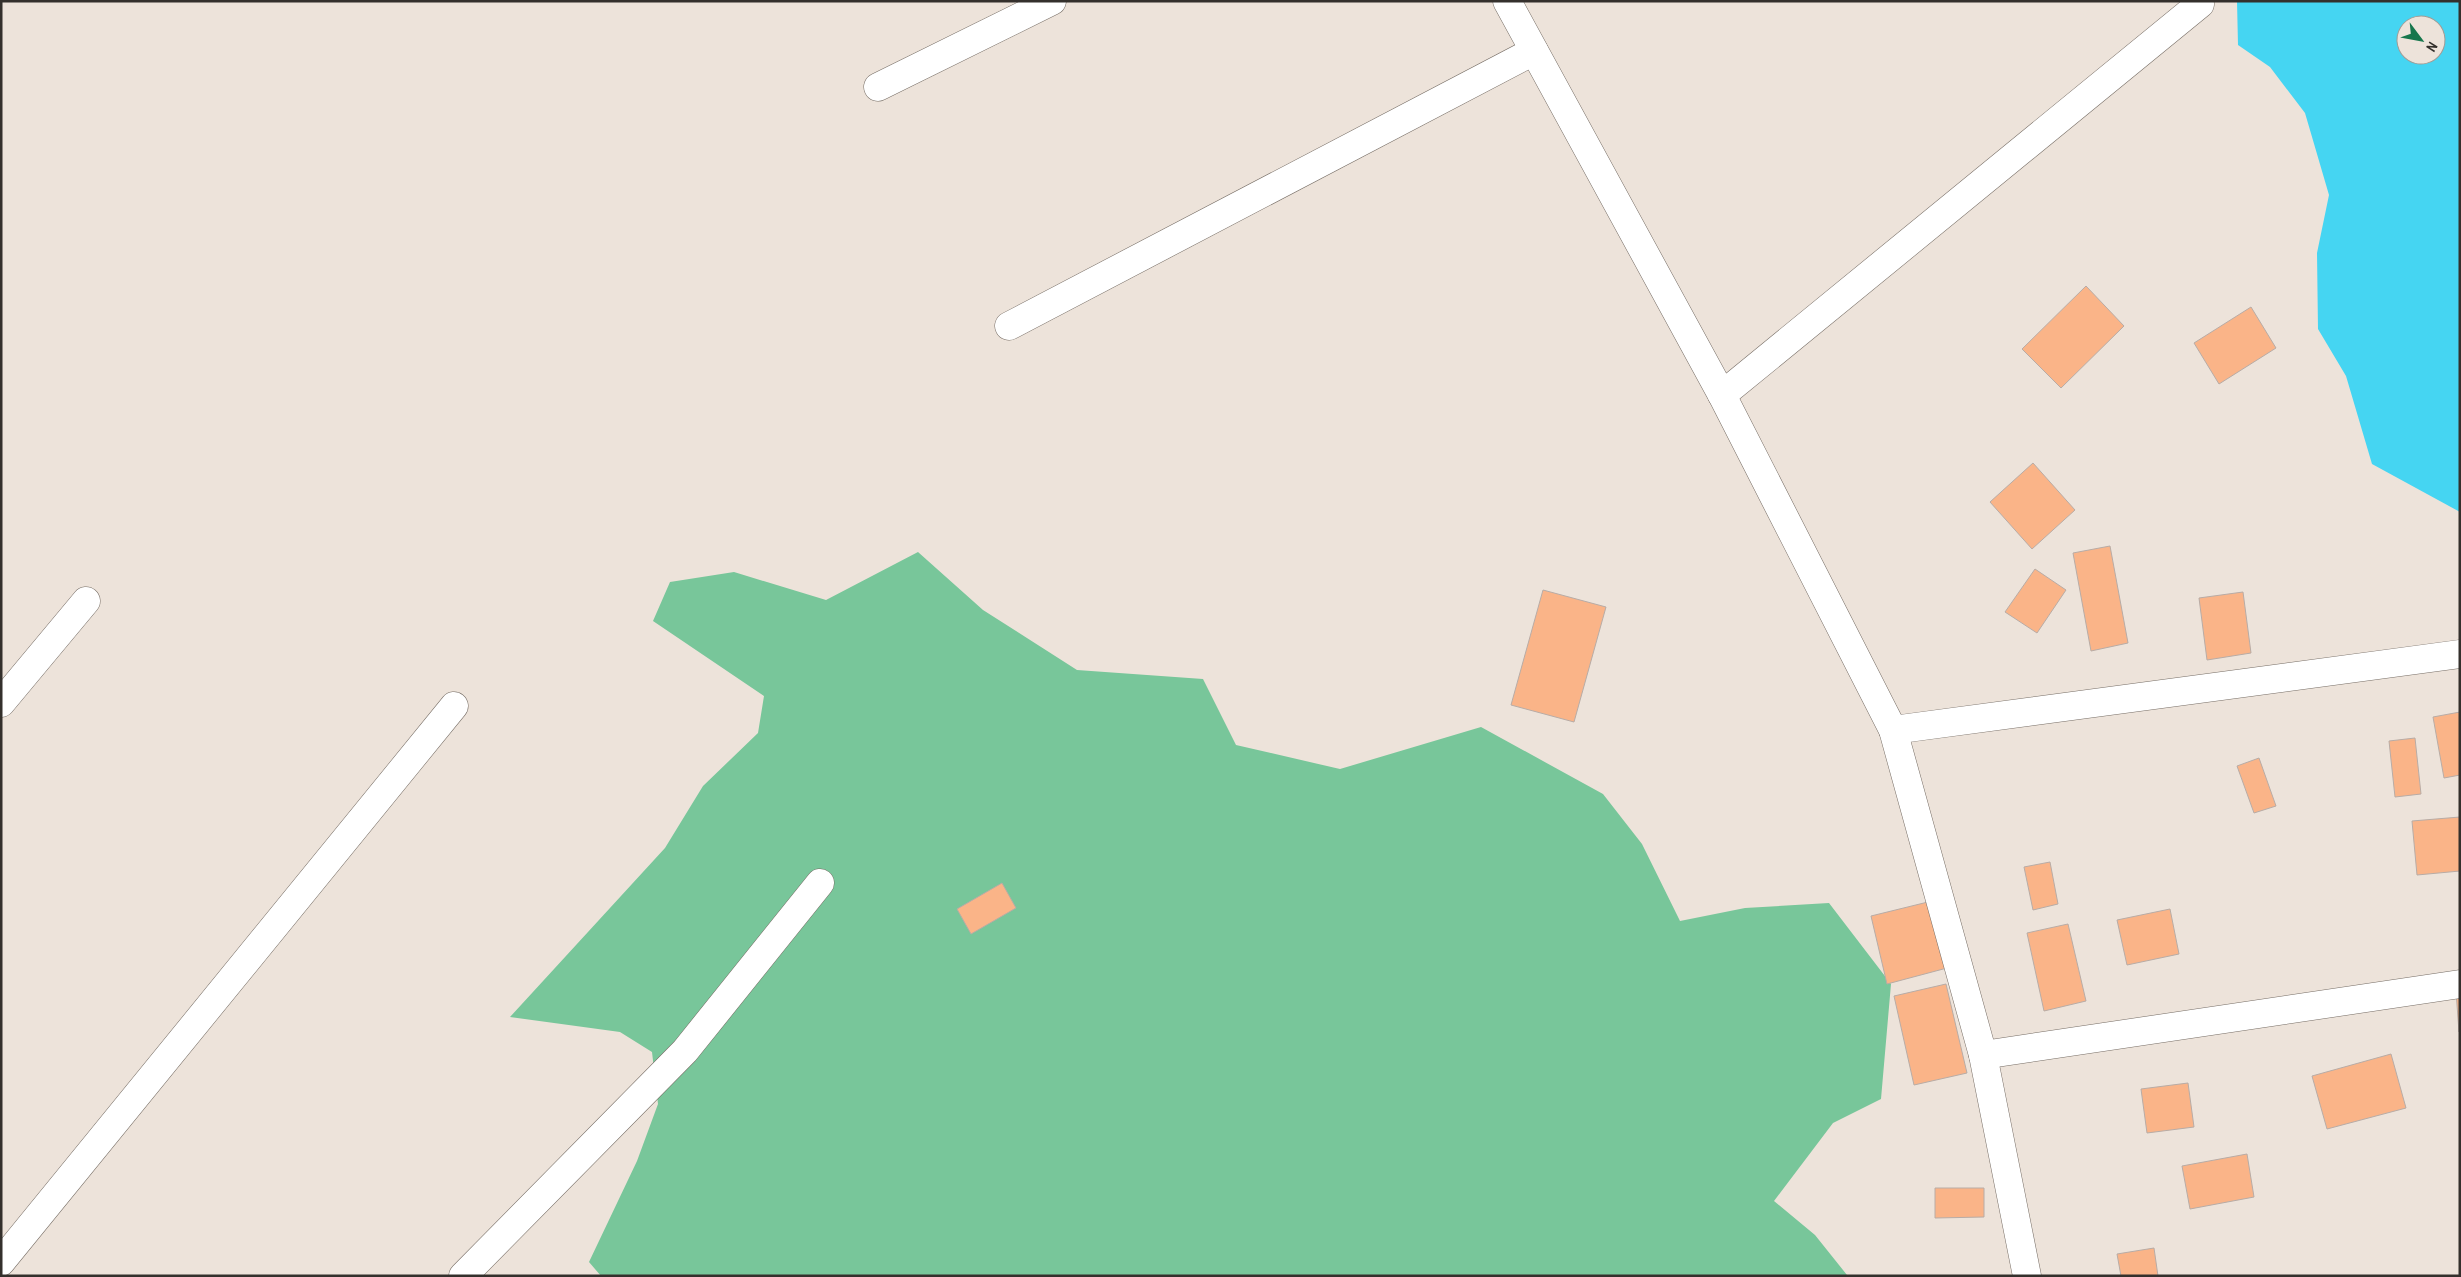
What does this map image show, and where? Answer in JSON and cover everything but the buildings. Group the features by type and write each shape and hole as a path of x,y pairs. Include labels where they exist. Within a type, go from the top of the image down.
{"street":[{"path":"878,86 1052,1"},
{"path":"1507,1 1722,395 1893,730 1983,1055 2027,1276"},
{"path":"1722,395 2200,4"},
{"path":"1009,326 1534,51"},
{"path":"1,703 86,601"},
{"path":"1893,730 2460,654"},
{"path":"1,1262 454,706"},
{"path":"463,1276 685,1051 820,883"},
{"path":"1983,1055 2460,984"}],"green space":[{"path":"918,552 983,610 1077,670 1203,679 1236,745 1340,769 1481,727 1603,794 1642,844 1680,921 1745,908 1829,903 1891,984 1881,1099 1833,1123 1774,1201 1815,1235 1847,1275 601,1276 589,1262 637,1161 658,1104 652,1052 620,1032 510,1017 665,848 703,786 758,733 764,696 653,621 670,582 734,572 826,600"}],"water":[{"path":"2237,1 2460,1 2460,512 2372,464 2346,376 2318,329 2317,253 2329,195 2305,113 2270,67 2238,45"}]}
